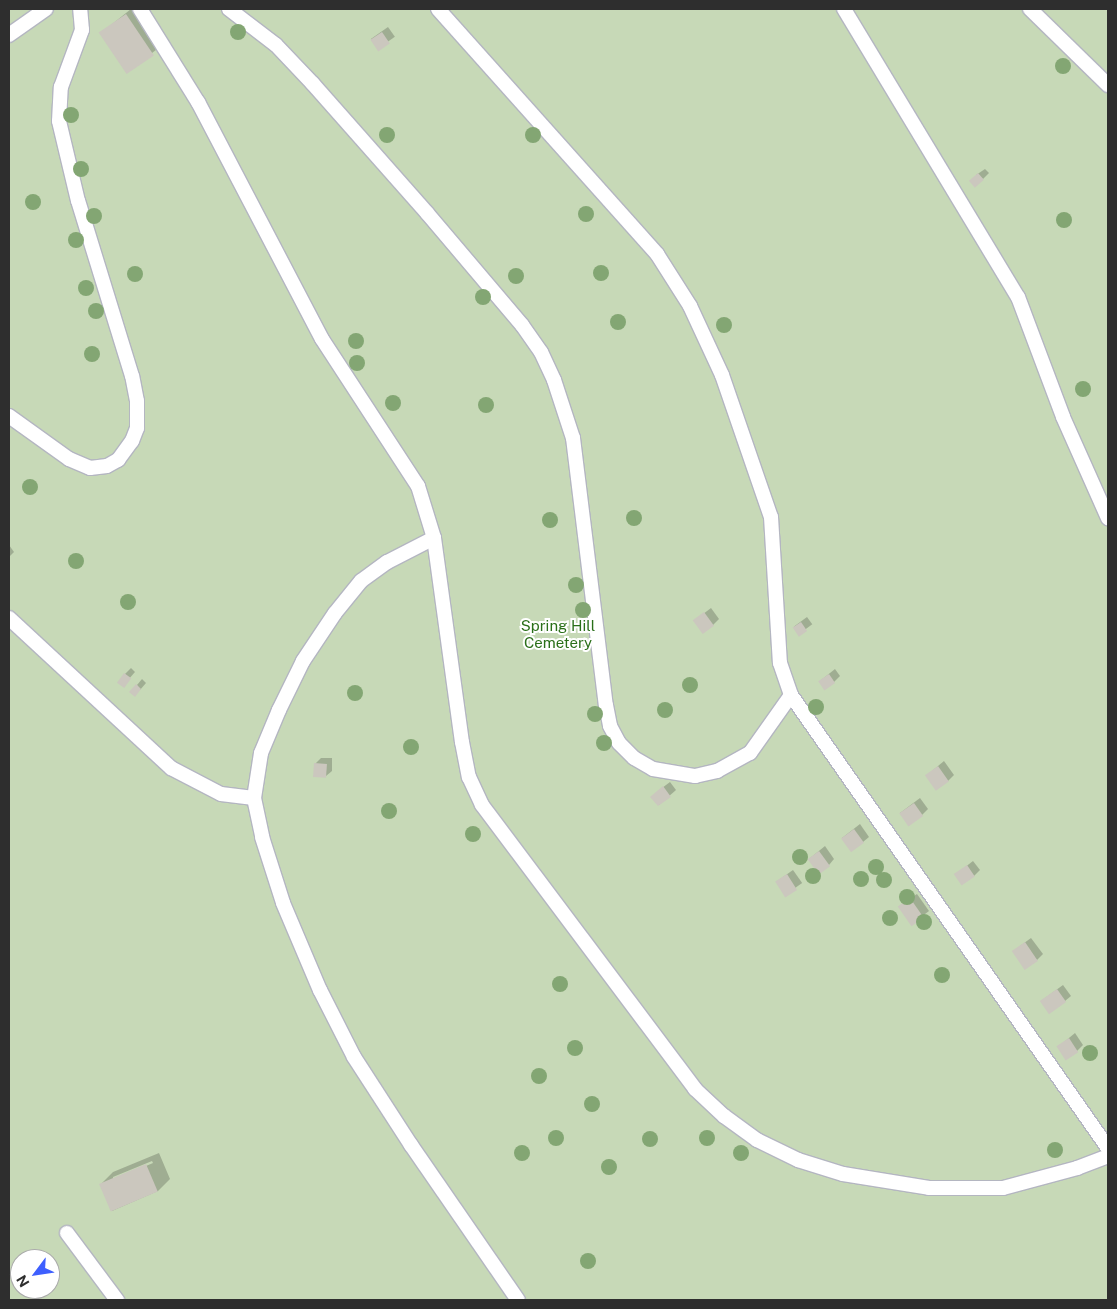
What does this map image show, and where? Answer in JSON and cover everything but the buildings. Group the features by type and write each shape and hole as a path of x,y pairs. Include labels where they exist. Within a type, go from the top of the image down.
{"lane":[{"path":"9,35 46,9"},
{"path":"9,416 69,460 90,468 107,466 118,460 132,441 136,428 137,401 132,376 78,202 58,121 61,87 82,30 80,9"},
{"path":"140,9 198,102 322,339 418,486 434,538 462,742 469,776 482,805 695,1089 716,1109 757,1140 798,1160 843,1174 929,1188 1003,1188 1077,1168 1108,1156"},
{"path":"229,9 276,45 313,84 434,220 541,352 554,380 573,438 606,705 610,726 619,743 634,758 653,769 695,776 716,771 750,753 791,695"},
{"path":"438,9 657,254 690,306 722,375 771,516 780,663 791,695 1108,1148"},
{"path":"844,9 1018,297 1063,417 1108,518"},
{"path":"1030,9 1108,85"},
{"path":"434,538 387,562 361,581 335,613 303,661 279,710 261,753 254,798 262,837 283,903 320,990 354,1057 411,1145 518,1300"},
{"path":"9,618 171,768 221,794 254,798"},
{"path":"67,1233 117,1300"}],"green space":[{"name":"Spring Hill Cemetery","path":"9,9 1108,9 1108,1300 9,1300"}]}
